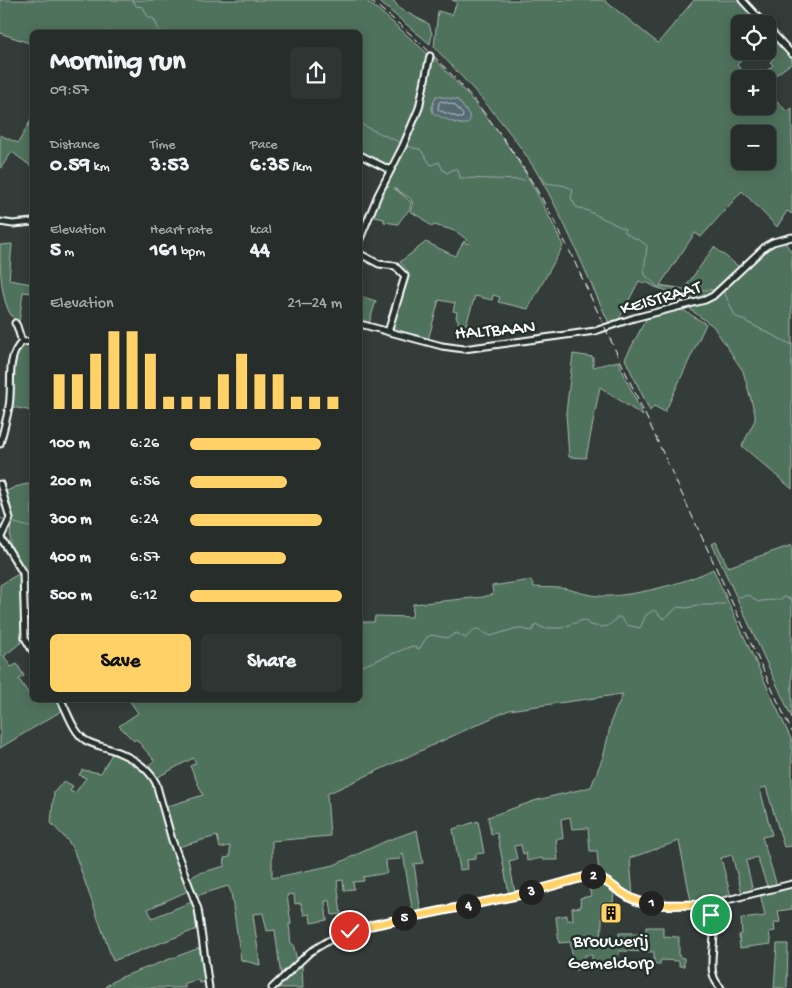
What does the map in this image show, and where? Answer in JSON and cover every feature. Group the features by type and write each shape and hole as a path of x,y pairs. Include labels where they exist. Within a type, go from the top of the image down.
{"street":[{"path":"742,0 756,15"},
{"path":"776,37 792,54"},
{"path":"362,234 383,184 419,108 430,56"},
{"path":"362,156 390,170"},
{"path":"0,222 12,224 30,222"},
{"name":"KEISTRAAT","path":"575,335 601,330 634,318 705,300 721,291 766,246 792,237"},
{"path":"362,255 379,264 395,266 405,276 388,332"},
{"path":"15,323 18,326 22,342"},
{"name":"HALTBAAN","path":"362,325 442,346 464,349 575,335"},
{"path":"0,444 10,403 12,361 18,346 22,342 30,340"},
{"path":"0,484 10,518 0,539 23,573 25,638 30,647"},
{"path":"62,702 76,730 85,740 120,753 142,766 156,783 172,840 198,909 209,988"},
{"path":"272,988 310,952 342,934 373,925 524,894 585,876 607,881 624,895 640,902 703,906 792,884"},
{"path":"703,906 709,911 714,923 712,969 715,980 720,988"}],"green space":[{"path":"0,0 365,0 428,54 420,102 403,143 389,167 362,155 362,30 30,30 30,43 0,33"},
{"path":"377,0 393,0 400,9 429,24 432,34 430,44"},
{"path":"452,0 604,0 658,43 694,0 738,0 752,15 731,15 731,60 741,60 737,65 741,70 731,70 731,115 776,115 776,100 787,112 792,108 792,214 787,211 777,227 742,191 701,237 695,233 660,285 684,289 714,247 738,266 738,270 713,293 682,302 677,294 639,281 619,319 609,323 566,227 536,171 501,122 434,47 438,11 452,15 457,2"},
{"path":"776,40 792,58 792,63 776,75 776,70 767,70 773,65 770,62 776,60"},
{"path":"431,55 506,142 536,192 563,246 528,309 498,302 500,297 493,295 492,300 475,296 466,325 458,323 456,318 457,312 453,311 455,303 439,300 428,340 392,329 409,277 407,270 400,262 426,242 455,256 464,241 468,244 469,242 453,230 434,225 432,227 410,211 413,204 411,199 394,188 411,202 408,211 398,224 384,222 384,219 370,216 384,185 389,187 385,185 412,124","holes":["436,96 458,100 469,115 468,123 459,124 454,122 432,108"]},
{"path":"30,122 30,166 12,152 0,169 0,135 18,143"},
{"path":"784,241 792,253 792,489 742,446 755,420 743,371 713,326 691,310 691,308 714,300 761,254"},
{"path":"12,244 9,280 30,284 30,293 23,292 19,323 8,309 2,288 0,245"},
{"path":"362,297 376,301 369,323 362,321"},
{"path":"680,310 706,324 665,412 654,406 650,411 625,359 646,319"},
{"path":"26,343 30,343 30,411 12,407 14,363 21,348"},
{"path":"573,354 593,357 593,367 618,361 643,416 600,387 586,458 569,457 566,413"},
{"path":"30,485 30,574 26,573 13,553 10,544 11,511 5,492 15,487"},
{"path":"716,542 728,567 792,545 792,718 712,544"},
{"path":"713,569 792,741 792,846 784,847 766,787 760,789 772,835 762,837 777,886 768,889 757,857 746,861 753,892 742,894 732,855 721,858 731,897 713,901 691,901 679,841 630,858 633,898 599,874 597,851 590,851 588,828 572,829 570,817 561,819 563,839 556,839 558,860 543,860 542,858 527,861 526,853 523,854 521,845 514,846 517,859 509,861 515,893 509,894 497,833 491,834 488,817 537,800 591,787 604,754 612,718 623,694 509,710 327,794 330,836 272,841 272,878 334,865 386,841 417,830 423,863 414,864 421,912 413,914 403,853 400,854 401,859 386,860 387,873 363,877 364,881 353,882 354,889 344,890 343,880 337,881 341,914 332,915 330,901 325,901 327,920 311,923 310,914 304,915 301,903 295,904 294,894 287,895 291,924 289,924 291,944 293,944 297,960 281,977 275,930 267,931 263,913 253,914 260,965 241,960 231,892 228,886 196,896 190,878 199,873 225,866 224,858 230,857 230,846 220,848 217,836 178,847 165,807 203,795 190,766 196,763 193,758 156,778 148,767 154,760 136,739 134,741 119,726 138,713 130,702 362,702 362,622 374,622 375,616 412,617 413,604 483,597 493,594 492,586 531,580 534,587 564,588 598,596 625,595 673,584"},
{"path":"20,573 23,641 4,656 11,667 17,664 24,676 19,679 30,696 30,702 35,704 39,702 59,702 63,710 0,748 0,585"},
{"path":"113,752 142,767 154,783 190,890 148,909 152,918 194,901 200,928 113,961 74,851 68,841 51,823 54,792 64,781 73,786 70,791 75,793 86,778 79,775 82,770 101,773"},
{"path":"478,821 484,853 476,854 476,859 467,860 468,869 460,870 453,829"},
{"path":"594,879 614,891 613,903 603,903 601,940 619,941 619,933 646,933 646,927 663,927 663,936 679,937 679,957 684,958 684,966 679,966 679,961 661,960 660,964 654,964 654,952 619,951 618,964 592,963 592,955 585,955 585,962 588,963 588,966 585,969 575,970 570,942 559,943 556,917 567,915 567,920 573,920 572,908 581,907 580,898 591,896 589,888 594,886"},
{"path":"792,885 792,909 778,911 780,922 774,923 775,931 769,932 771,944 740,948 739,935 742,934 741,919 765,916 760,893"},
{"path":"777,944 788,944 787,988 774,988"},
{"path":"202,947 206,982 200,983 198,980 185,983 185,988 107,988 106,986 119,978"},
{"path":"302,964 303,988 276,988"}],"water":[{"path":"436,96 458,100 469,115 470,120 468,123 457,123 433,113 432,108"}],"waterway":[{"path":"131,0 136,6 143,7 148,17 154,19 159,30"},
{"path":"362,125 401,143"},
{"path":"406,145 420,149 431,165 439,162 447,173 458,169 460,178 524,180"},
{"path":"539,173 546,183 564,186 573,190 571,198 576,207 625,229 626,233 645,244 647,246 644,272 658,287 686,290 715,290"},
{"path":"724,292 735,316 792,345"},
{"path":"0,518 6,520"},
{"path":"12,522 30,527"},
{"path":"739,597 749,595 758,602 785,597 792,600"},
{"path":"715,604 725,603"},
{"path":"362,666 412,646 419,649 427,637 431,635 448,638 456,633 466,638 475,629 478,629 491,636 517,628 532,631 536,624 543,628 561,628 583,620 589,625 605,627 611,624 617,617 620,617 627,625 640,628 646,615 654,610 664,619 678,607 688,608 697,605 714,605"}],"railway":[{"path":"369,0 401,26 459,83 509,146 531,180 570,252 792,732"}],"place":[{"name":"Brouwerij Gemeldorp","path":"611,913"}],"route":[{"path":"350,931 519,895 585,876 607,881 624,895 640,902 698,905 706,908 711,915"}]}
